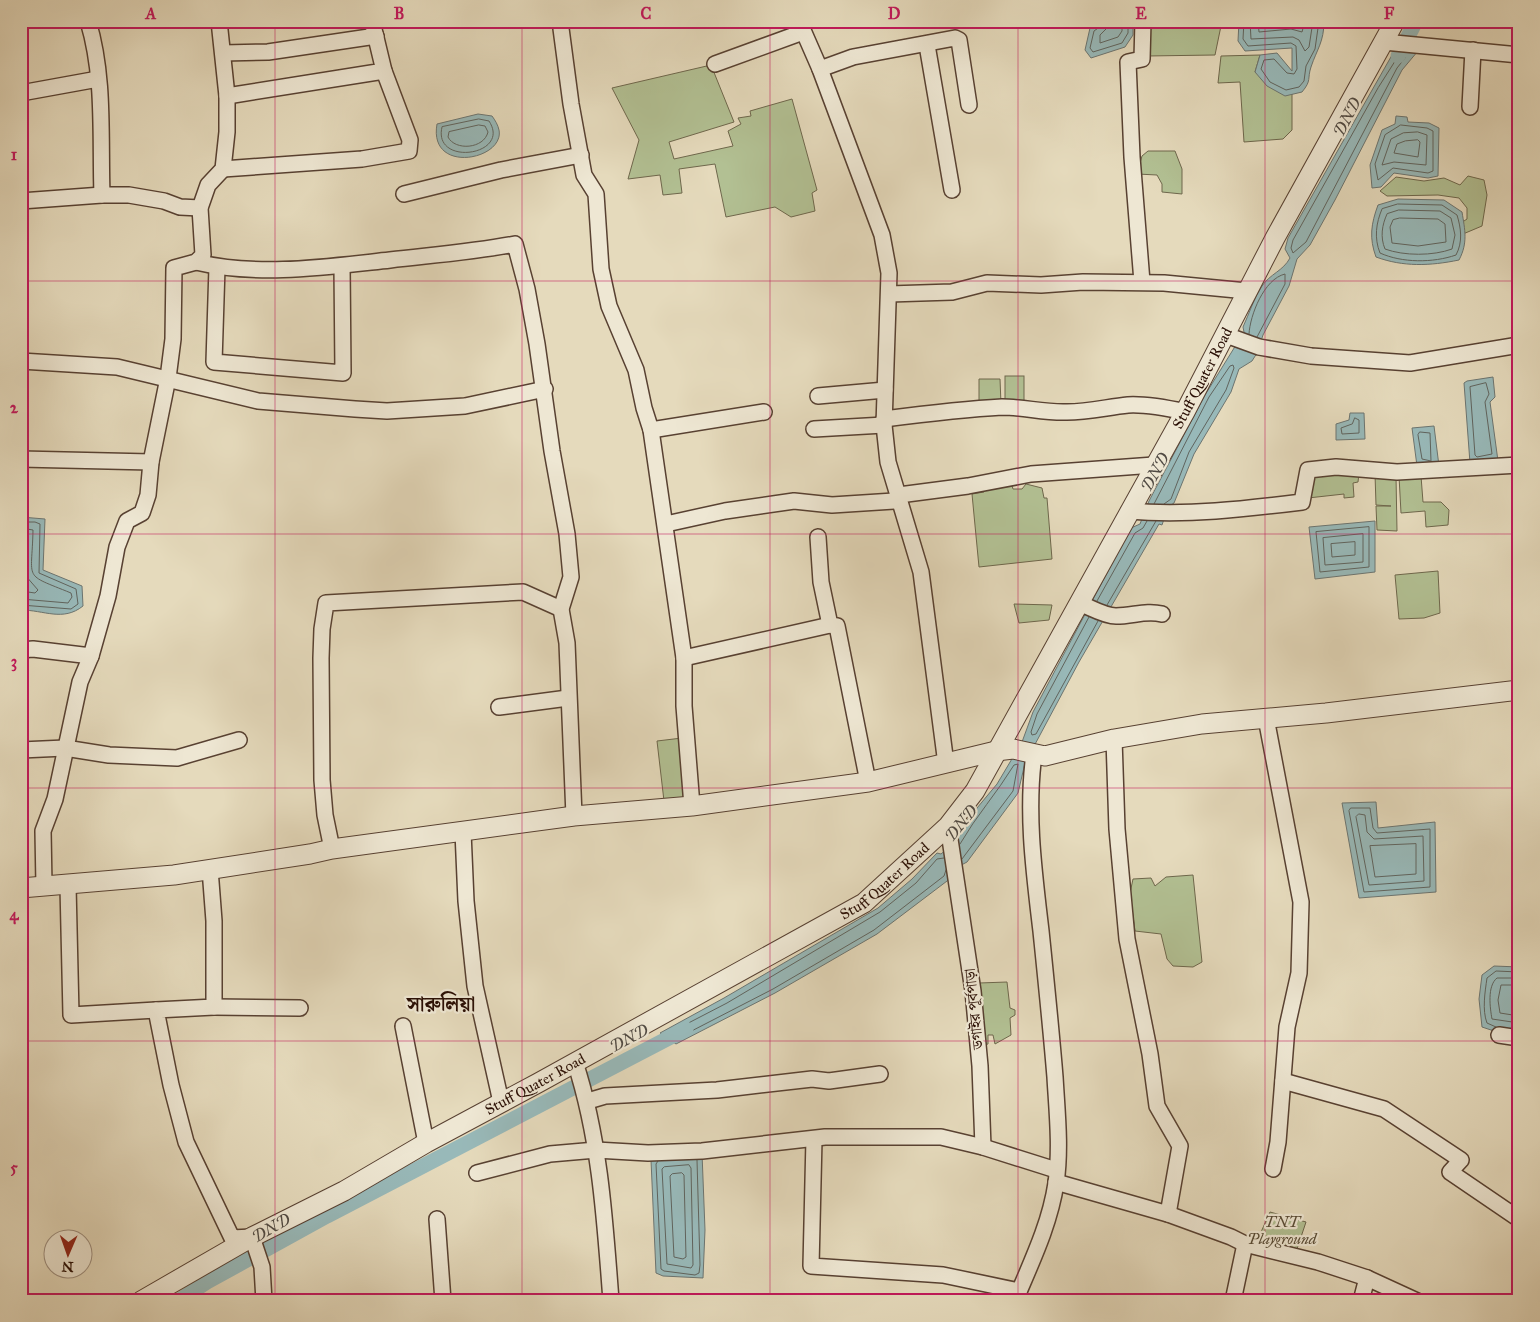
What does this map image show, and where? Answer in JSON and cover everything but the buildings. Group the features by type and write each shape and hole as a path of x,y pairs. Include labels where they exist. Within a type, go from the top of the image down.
{"street":[{"path":"88,21 98,79 101,121 102,195"},
{"path":"44,886 43,831 54,799 80,682 91,656 108,596 117,546 127,521 142,513 145,507 173,339 174,268 196,262 203,256 200,208 208,185 223,169 227,132 227,96 224,53 219,21"},
{"path":"223,169 362,159 409,151 410,140 384,72 372,21"},
{"path":"560,21 584,175 596,194 601,269 609,306 636,370 651,430 684,658 684,706 692,806"},
{"path":"1142,282 1132,157 1128,62 1142,59 1143,21"},
{"name":"Stuff Quater Road","path":"141,1301 252,1237 344,1191 426,1143 864,902 949,832 975,791 1005,750 1083,604 1137,512 1154,465 1232,338 1247,291 1390,43 1395,21"},
{"path":"714,64 801,26 820,69 882,235 889,273 884,390 884,422 888,462 921,572 946,764"},
{"path":"224,53 268,52 376,36"},
{"path":"820,69 853,57 928,45 955,38 959,40 969,105"},
{"path":"1390,43 1519,55"},
{"path":"928,45 952,190"},
{"path":"1470,107 1473,50"},
{"path":"227,96 384,72"},
{"path":"21,93 98,79"},
{"path":"404,194 501,170 580,155"},
{"path":"21,201 102,195 146,197 180,207 200,208"},
{"path":"196,262 218,267 283,270 462,254 515,244 527,289 545,389 552,451 567,534 571,577 561,609 567,643 574,816"},
{"path":"214,362 343,373 342,266"},
{"path":"213,390 218,267"},
{"path":"889,294 952,292 987,283 1041,285 1142,282 1247,291"},
{"path":"1232,338 1259,347 1320,357 1410,363 1519,345"},
{"path":"21,361 97,364 168,378 258,401 388,411 466,406 545,389"},
{"path":"818,396 884,390"},
{"path":"814,430 884,422 936,412 1003,407 1024,408 1044,412 1070,412 1128,405 1163,407 1185,412"},
{"path":"651,430 764,412"},
{"path":"21,459 151,462"},
{"path":"666,524 725,511 794,501 832,506 894,502 899,495 968,486 1031,474 1154,465"},
{"path":"1137,512 1167,513 1234,510 1302,502 1308,470 1336,467 1398,472 1519,465"},
{"path":"818,537 821,582 830,625"},
{"path":"332,849 325,815 322,780 321,658 322,629 326,603 522,592 561,609"},
{"path":"1083,604 1109,615 1125,615 1148,611 1162,614"},
{"path":"684,658 830,625 837,626 868,782"},
{"path":"21,650 33,649 91,656"},
{"path":"21,888 68,886 210,869 332,849 574,816 692,806 868,782 1005,750 1039,755 1114,739 1202,724 1326,713 1519,690"},
{"path":"499,707 568,698"},
{"path":"1266,718 1302,902 1299,973 1287,1027 1278,1142 1273,1169"},
{"path":"1114,739 1117,829 1127,939 1145,1026 1157,1106 1180,1146 1168,1214"},
{"path":"21,750 65,748 109,755 176,758 240,740"},
{"path":"814,1139 811,1266 943,1275 1017,1296 1034,1258 1056,1176 1059,1133 1050,1013 1031,832 1030,787 1039,755"},
{"path":"464,832 466,900 475,986 501,1102"},
{"name":"ডগাইর পূর্বপাড়া","path":"949,832 957,872 973,991 980,1066 983,1147"},
{"path":"210,869 214,921 214,1007"},
{"path":"68,886 71,1015 214,1007 300,1008"},
{"path":"156,1010 171,1085 186,1142 232,1238 252,1237 262,1267 264,1301"},
{"path":"403,1026 426,1143"},
{"path":"1500,1035 1519,1038"},
{"path":"575,1062 588,1101 596,1150 611,1301"},
{"path":"588,1101 605,1096 708,1090 812,1079 829,1081 880,1074"},
{"path":"1283,1081 1384,1109 1461,1160 1450,1172 1519,1218"},
{"path":"477,1173 550,1154 596,1150 648,1153 702,1151 814,1139 825,1136 941,1137 983,1147 1056,1176 1168,1214 1245,1244 1318,1262 1367,1278 1417,1301"},
{"path":"437,1219 443,1301"},
{"path":"1233,1301 1245,1244"},
{"path":"1361,1301 1367,1278"}],"green space":[{"path":"1147,21 1222,21 1215,55 1147,56"},
{"path":"1260,55 1255,72 1292,93 1292,130 1283,139 1244,142 1240,82 1218,83 1221,56"},
{"path":"711,65 734,122 669,142 674,159 733,146 728,131 741,124 738,118 751,116 750,111 792,99 817,190 812,193 815,211 791,217 775,207 726,217 715,164 679,169 682,193 663,195 660,175 628,179 639,140 612,88"},
{"path":"1148,151 1175,151 1182,169 1182,194 1162,192 1162,184 1157,175 1137,174 1142,156"},
{"path":"1468,176 1484,180 1487,195 1482,226 1463,234 1461,223 1467,219 1467,208 1459,198 1438,195 1387,196 1380,191 1396,177 1424,181 1444,178 1460,185"},
{"path":"1005,376 1024,376 1024,404 1005,404"},
{"path":"979,379 1000,379 1001,404 979,405"},
{"path":"1359,473 1358,482 1353,483 1354,497 1344,498 1344,494 1308,498 1316,474"},
{"path":"1375,474 1396,476 1397,531 1377,530 1376,506 1391,506 1376,505"},
{"path":"1399,476 1421,476 1423,502 1441,502 1449,510 1448,525 1426,527 1425,511 1401,513"},
{"path":"1010,479 1013,489 1022,489 1026,484 1042,488 1044,498 1047,498 1052,559 979,567 972,494 984,492 984,485"},
{"path":"1438,571 1440,613 1424,618 1399,619 1395,575"},
{"path":"1014,604 1052,605 1049,620 1019,623"},
{"path":"682,738 689,797 664,801 657,741"},
{"path":"1193,875 1202,962 1193,967 1173,966 1167,959 1161,934 1135,931 1130,893 1133,879 1151,878 1155,886 1166,877"},
{"path":"1007,982 1010,1008 1015,1010 1015,1015 1010,1018 1011,1035 995,1044 993,1035 988,1035 988,1044 981,1046 979,983"},
{"name":"TNT Playground","path":"1270,1212 1306,1222 1297,1249 1257,1241"}],"water":[{"path":"1100,21 1133,21 1133,35 1125,47 1091,58 1085,50 1090,28"},
{"path":"1239,21 1324,21 1321,40 1311,67 1308,82 1302,92 1285,96 1267,86 1255,72 1260,55 1277,53 1292,71 1292,48 1245,51 1238,41"},
{"path":"1396,48 1418,51 1402,70 1310,245 1297,259 1289,286 1263,335 1257,353 1252,361 1239,369 1231,392 1194,454 1174,503 1168,507 1162,525 1159,524 1079,662 1025,763 1018,793 967,862 950,871 951,878 877,934 775,993 676,1044 660,1033 878,908 912,879 937,853 941,854 955,842 967,820 997,784 1022,742 1033,712 1131,528 1140,524 1149,501 1205,395 1244,332 1243,327 1259,291 1265,282 1284,266 1290,258 1285,249 1288,238"},
{"path":"478,114 492,116 498,126 498,140 491,149 480,155 467,157 454,156 444,151 437,140 437,124"},
{"path":"1396,116 1407,117 1408,122 1429,123 1439,128 1438,176 1428,178 1394,173 1381,187 1372,188 1370,165 1382,130 1395,124"},
{"path":"1398,199 1444,200 1462,212 1465,242 1459,260 1406,264 1376,257 1372,244 1372,231 1378,205"},
{"path":"1493,377 1495,397 1490,402 1498,461 1470,463 1464,383"},
{"path":"1350,413 1364,413 1365,439 1336,440 1336,424 1349,420"},
{"path":"1434,426 1439,466 1417,466 1412,428"},
{"path":"21,517 45,519 43,570 82,586 83,606 76,611 53,614 21,610"},
{"path":"1375,521 1375,572 1315,579 1309,527"},
{"path":"1376,802 1378,828 1435,822 1436,892 1359,898 1342,803"},
{"path":"1494,966 1519,967 1519,1035 1500,1033 1482,1027 1479,999 1482,975"},
{"path":"702,1153 705,1230 703,1278 663,1276 656,1273 651,1160"}],"waterway":[{"name":"DND","path":"1398,56 1416,21"},
{"name":"DND","path":"178,1301 207,1282 327,1216 686,1029"}],"district":[{"name":"সারুলিয়া","path":"441,1004"}]}
